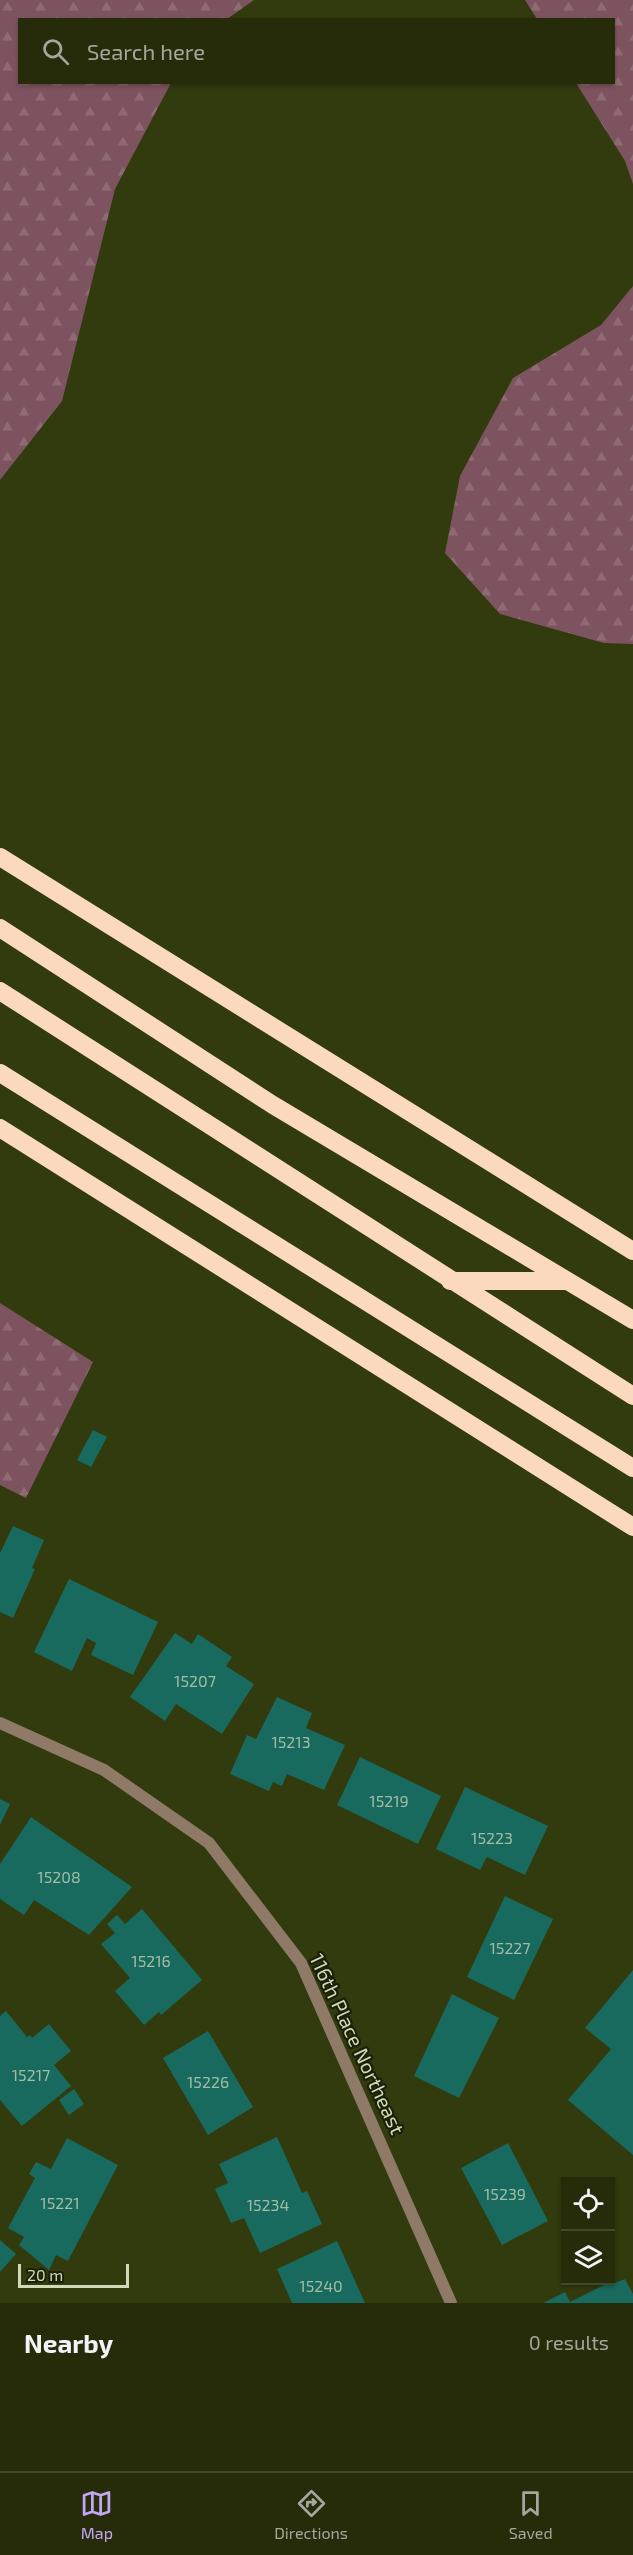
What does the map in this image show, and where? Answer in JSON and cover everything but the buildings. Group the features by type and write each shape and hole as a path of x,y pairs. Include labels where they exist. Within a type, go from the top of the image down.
{"highway":[{"path":"0,857 633,1251"},
{"path":"0,928 273,1105 633,1320"},
{"path":"0,992 395,1241 450,1281 633,1396"},
{"path":"0,1073 633,1468"},
{"path":"0,1128 633,1527"},
{"path":"450,1281 567,1281"}],"street":[{"name":"116th Place Northeast","path":"0,1723 104,1770 209,1844 216,1853 301,1963 451,2303"}],"green space":[{"path":"0,0 254,0 228,18 18,18 18,84 170,84 115,189 62,401 0,480"},
{"path":"525,0 633,0 633,184 625,161 577,84 615,84 615,18 536,18"},
{"path":"633,286 633,644 604,643 500,614 445,553 460,476 513,378 601,325"},
{"path":"0,1303 93,1362 26,1498 0,1485"}]}
